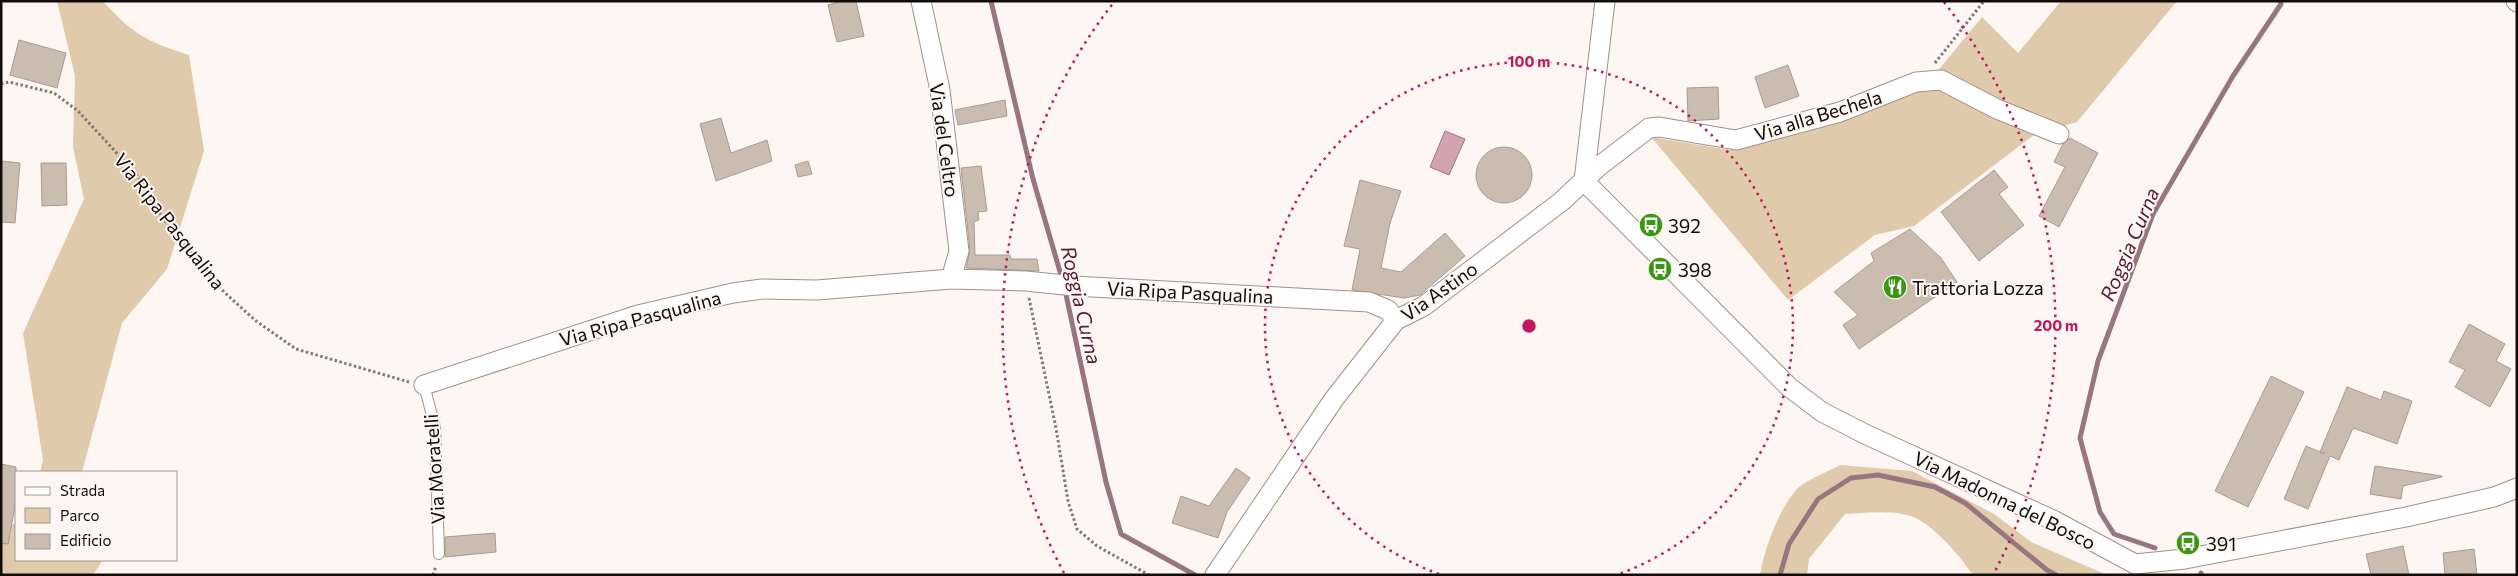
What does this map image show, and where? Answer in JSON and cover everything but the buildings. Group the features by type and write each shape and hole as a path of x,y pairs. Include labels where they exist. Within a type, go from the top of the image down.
{"street":[{"name":"Via del Celtro","path":"921,1 940,90 960,251 951,279"},
{"path":"1584,182 1605,1"},
{"name":"Via alla Bechela","path":"1584,182 1598,167 1649,128 1659,127 1736,140 1840,112 1921,82 1941,80 1997,109 2058,134"},
{"name":"Via Astino","path":"1217,572 1334,399 1396,320 1424,306 1584,182"},
{"name":"Via Madonna del Bosco","path":"1584,182 1790,386 1822,412 1865,434 2055,521 2135,564 2185,559 2396,519 2494,497 2517,488"},
{"name":"Via Ripa Pasqualina","path":"424,385 638,315 733,293 762,289 817,290 951,279 1032,282 1074,286 1369,302 1388,310 1396,320"}],"lane":[{"name":"Via Moratelli","path":"424,385 435,427 439,554"}],"path":[{"path":"1921,82 1984,1"},
{"name":"Via Ripa Pasqualina","path":"1,84 9,82 54,93 78,111 136,174 162,217 224,292 256,321 296,349 381,375 424,385"},
{"path":"1032,282 1068,501 1077,528 1097,546 1149,575"}],"green space":[{"path":"57,1 103,1 123,22 142,36 162,46 189,55 204,151 167,269 122,323 82,471 40,471 43,460 23,333 84,199 73,147 75,76"},
{"path":"2061,1 2177,1 2077,122 2034,135 1914,226 1875,235 1788,300 1651,137 1729,150 1833,123 1922,90 1982,17 2018,53"},
{"path":"1840,465 1912,471 1994,514 2031,542 2107,575 1973,575 1935,531 1916,518 1900,513 1884,512 1845,514 1809,559 1807,575 1760,575 1773,530 1789,499 1805,483"},
{"path":"15,523 15,561 102,561 93,575 1,575 1,529"}],"shaded area":[{"path":"1445,131 1465,139 1449,175 1430,167"}],"waterway":[{"name":"Roggia Curna","path":"991,1 1033,179 1063,282"},
{"name":"Roggia Curna","path":"2155,548 2114,534 2100,512 2080,438 2098,361 2153,214 2233,76 2281,4 2280,1"},
{"name":"Roggia Curna","path":"1065,290 1106,482 1121,534 1195,575"},
{"name":"Roggia Curna","path":"1780,575 1789,544 1818,499 1851,478 1878,475 1935,487 1965,503 2047,570 2056,575"}],"place":[{"name":"392","path":"1651,225"},
{"name":"398","path":"1660,269"},
{"name":"Trattoria Lozza","path":"1895,287"},
{"name":"391","path":"2188,543"}]}
